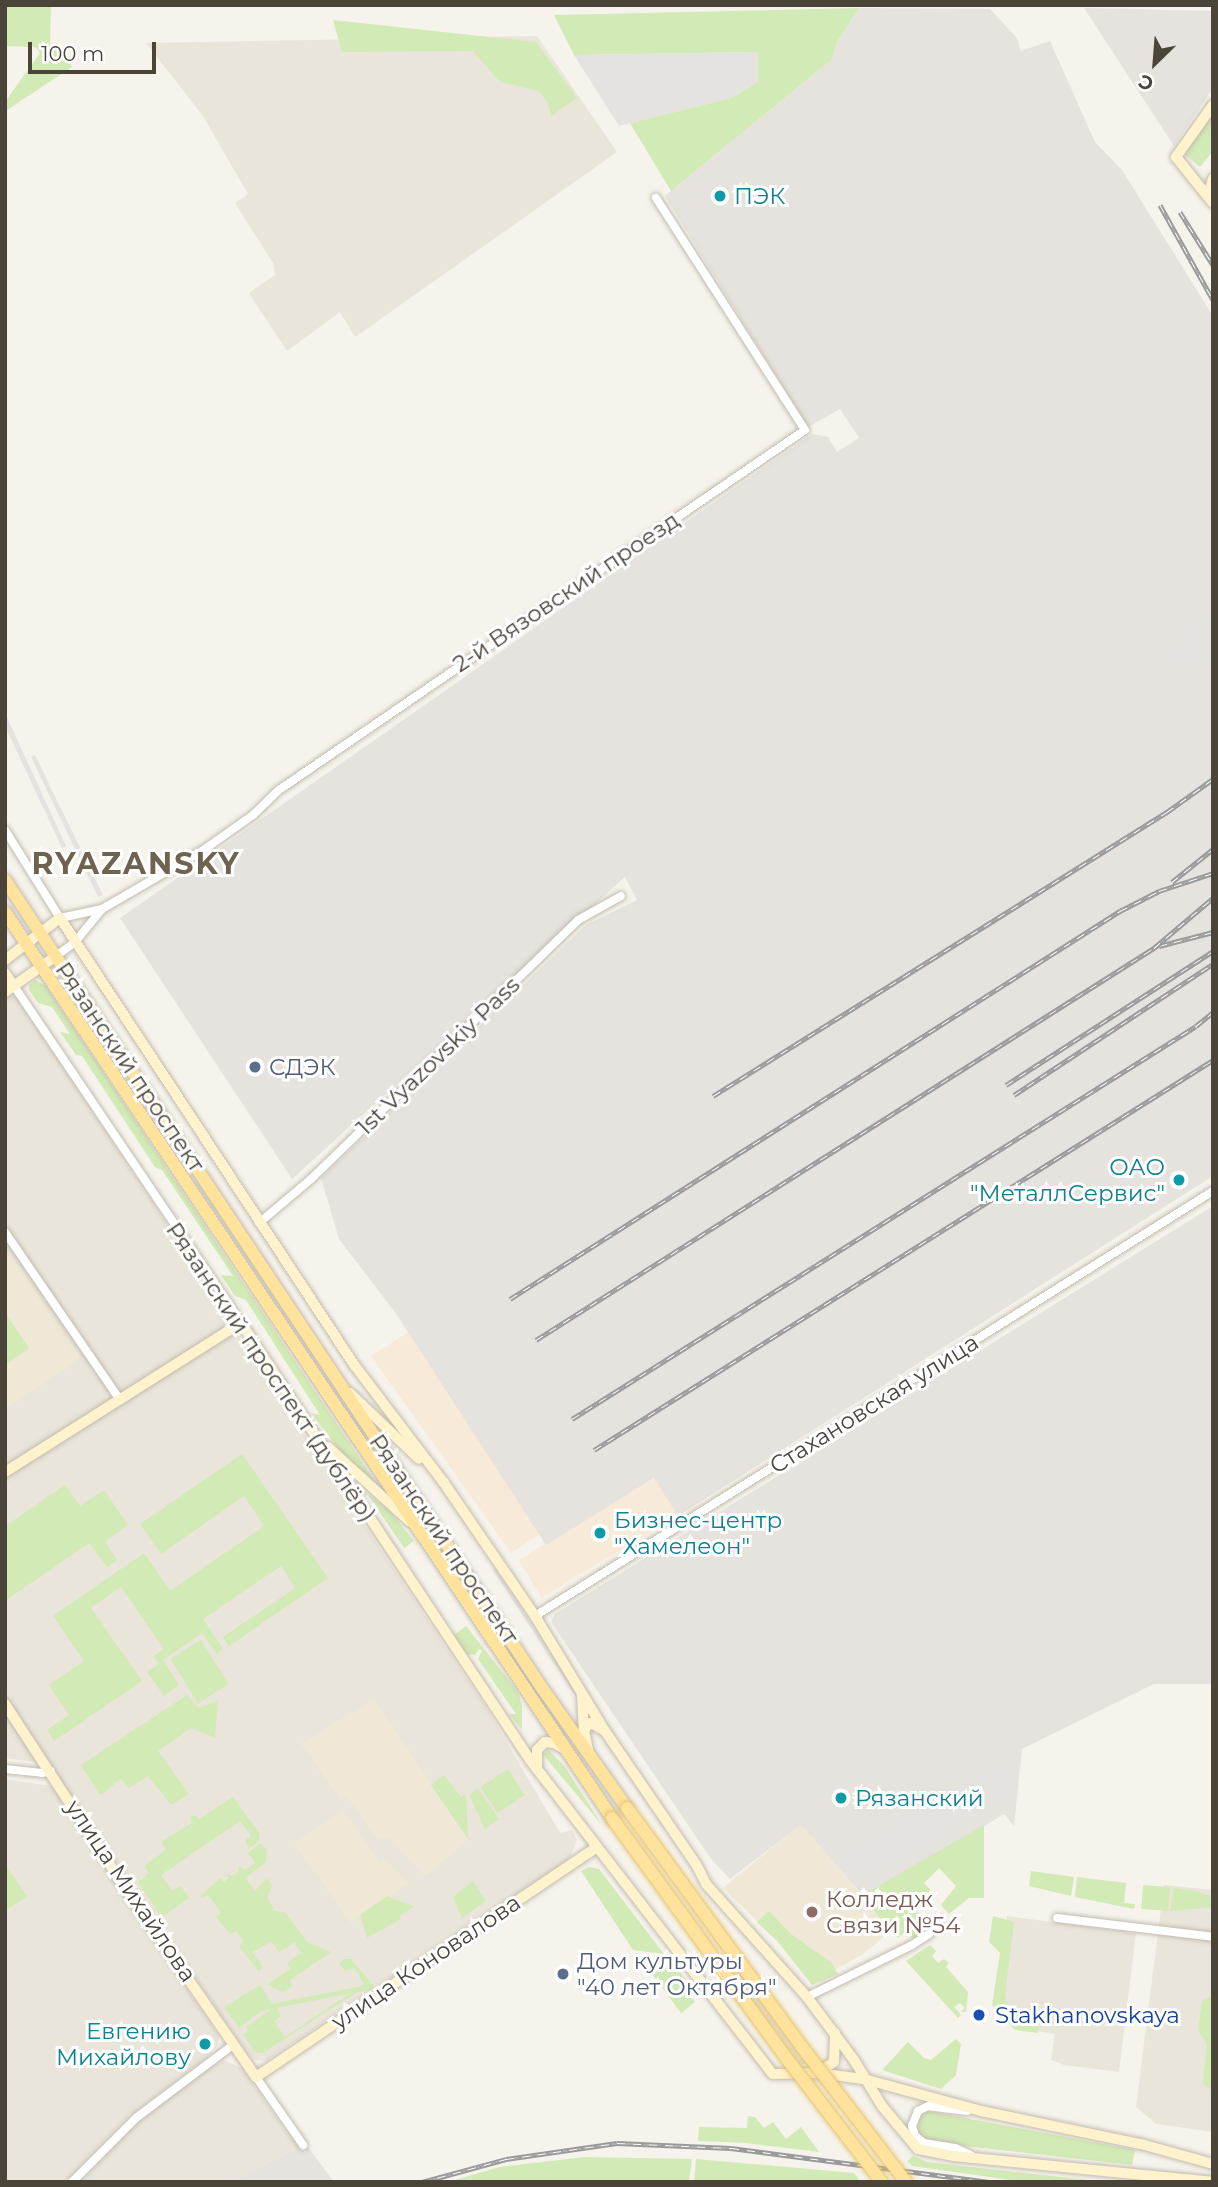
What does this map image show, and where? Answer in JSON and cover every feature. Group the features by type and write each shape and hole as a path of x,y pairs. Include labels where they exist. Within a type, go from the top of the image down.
{"main road":[{"name":"Рязанский проспект","path":"5,880 591,1759 802,2047 906,2182"},
{"name":"Рязанский проспект","path":"5,912 415,1528 612,1818 791,2064 882,2182"}],"street":[{"path":"1210,200 1176,157 1213,104"},
{"path":"1210,200 1213,179"},
{"name":"2-й Вязовский проезд","path":"5,960 60,918 102,909 202,851 316,764 805,430 656,198"},
{"path":"5,830 259,1223 355,1367 444,1483 501,1565 580,1685 605,1731 706,1884 807,1997 835,2033 864,2079 918,2149 953,2156 971,2155 1212,2182"},
{"name":"1st Vyazovskiy Pass","path":"259,1223 311,1179 578,920 621,896"},
{"name":"2-й Вязовский проезд","path":"57,956 75,942 102,909"},
{"path":"10,989 57,956"},
{"name":"Рязанский проспект (дублёр)","path":"5,973 10,989 241,1323 538,1771 773,2074 817,2073"},
{"name":"Стахановская улица","path":"535,1616 1213,1191"},
{"path":"5,1232 120,1400"},
{"path":"5,1472 241,1323"},
{"path":"342,1385 444,1483"},
{"path":"314,1432 344,1464 415,1528"},
{"path":"580,1685 584,1729 591,1759"},
{"name":"улица Михайлова","path":"5,1704 121,1882 256,2077"},
{"path":"584,1729 591,1723 605,1731"},
{"path":"538,1771 537,1750 545,1742 554,1743 570,1753"},
{"path":"5,1769 42,1773 51,1771"},
{"name":"улица Коновалова","path":"256,2077 596,1848"},
{"path":"1057,1918 1213,1937"},
{"path":"807,1997 912,1945 929,1934 939,1920"},
{"path":"817,2073 834,2062 835,2033"},
{"path":"72,2182 124,2129 233,2045"},
{"path":"817,2073 864,2079 981,2111 1129,2141 1213,2164"},
{"path":"256,2077 303,2146"},
{"path":"971,2155 955,2148 923,2143 915,2136 913,2122 918,2111 928,2106 981,2111"}],"shaded area":[{"path":"859,8 990,9 1017,38 1021,51 1050,41 1095,142 1122,170 1213,316 1213,1176 678,1516 654,1478 546,1545 397,1315 339,1239 321,1178 586,925 637,900 625,877 292,1179 120,918 812,434 828,437 837,452 859,438 840,409 808,427 665,196 832,59 837,42"},
{"path":"1084,8 1213,11 1213,88 1174,146"},
{"path":"537,36 617,152 355,337 340,312 287,351 249,293 275,275 273,263 235,203 248,194 203,116 146,43"},
{"path":"758,52 758,82 731,98 619,126 574,55"},
{"path":"1212,615 1213,665 1174,669 1172,651 1196,616"},
{"path":"5,713 66,846 62,848 5,726"},
{"path":"35,755 103,895 98,897 31,757"},
{"path":"9,996 16,997 224,1308 242,1341 489,1712 560,1833 572,1830 577,1840 570,1858 266,2061 255,2060 247,2053 5,1699 5,999"},
{"path":"1213,1206 1213,1684 1154,1684 1022,1749 1014,1826 1004,1814 865,1898 801,1825 730,1879 711,1859 551,1622 555,1614"},
{"path":"5,1246 81,1358 5,1409"},
{"path":"408,1332 540,1534 511,1553 371,1356"},
{"path":"655,1478 678,1516 541,1598 519,1560"},
{"path":"495,1568 577,1692 574,1694 493,1570"},
{"path":"374,1699 468,1839 426,1876 389,1838 377,1838 346,1795 340,1798 301,1744"},
{"path":"5,1707 39,1755 35,1762 5,1758"},
{"path":"999,1765 1014,1790 864,1880 857,1882 849,1877 836,1859"},
{"path":"5,1779 57,1787 136,1914 219,2036 218,2045 209,2056 127,2118 64,2182 5,2182"},
{"path":"343,1811 380,1863 385,1859 409,1883 351,1923 294,1843"},
{"name":"Колледж Связи №54","path":"801,1824 892,1930 862,1955 812,1982 786,1949 723,1888"},
{"path":"1164,1885 1213,1890 1213,2132 1156,2124 1136,2107"},
{"path":"1007,1916 1136,1933 1119,2072 1064,2065 1051,2060 1055,2034 1037,2031 996,2004"},
{"path":"711,1967 743,1973 812,2063 787,2067"},
{"path":"223,2060 242,2068 286,2131 306,2144 231,2182 81,2182 131,2128 194,2078"},
{"path":"306,2144 334,2182 231,2182"}],"green space":[{"path":"5,5 51,5 50,48 63,51 72,67 7,110 5,102 40,53 35,47 5,46"},
{"path":"859,8 837,42 832,59 671,191 630,123 731,98 758,82 758,52 574,55 554,15"},
{"path":"333,20 536,42 577,98 551,116 548,103 539,91 500,82 473,51 342,52"},
{"path":"1213,110 1213,151 1200,167 1183,153"},
{"path":"35,980 46,986 376,1483 352,1466 311,1413 320,1415 246,1300 235,1296 221,1275 233,1276 162,1170 155,1167 82,1056 76,1055 60,1032 70,1034 52,1007 38,1003 29,990 29,985"},
{"path":"5,1313 29,1348 8,1363 5,1358"},
{"path":"242,1454 328,1578 229,1646 223,1637 295,1588 281,1566 203,1619 223,1649 217,1654 202,1633 163,1660 179,1685 164,1696 147,1672 159,1664 154,1656 164,1649 121,1587 91,1608 142,1681 54,1741 47,1730 69,1715 49,1685 84,1661 53,1616 144,1553 170,1591 264,1526 244,1496 161,1554 140,1524"},
{"path":"353,1483 388,1509 414,1541 404,1548 368,1495 359,1494"},
{"path":"65,1485 80,1506 104,1490 128,1525 105,1542 117,1560 107,1567 89,1543 5,1601 5,1526"},
{"path":"466,1626 518,1692 522,1706 522,1730 509,1714 516,1714 478,1659 482,1650 479,1649 475,1655 466,1654 454,1635"},
{"path":"201,1640 229,1684 198,1703 170,1659"},
{"path":"187,1695 199,1708 218,1700 215,1738 191,1728 158,1751 189,1794 171,1805 148,1776 129,1788 121,1779 100,1795 81,1765"},
{"path":"549,1750 565,1767 602,1825 546,1758 544,1754"},
{"path":"508,1769 525,1795 497,1813 480,1787"},
{"path":"444,1775 461,1797 466,1794 468,1839 431,1785"},
{"path":"478,1788 499,1819 485,1829 469,1795"},
{"path":"233,1797 259,1833 259,1841 249,1849 245,1840 251,1836 240,1821 161,1875 172,1890 181,1886 189,1898 165,1915 159,1914 138,1882 149,1873 144,1866 166,1850 161,1842 192,1823 190,1817 195,1815 199,1819"},
{"path":"984,1825 984,1898 969,1898 949,1914 941,1905 956,1886 939,1868 924,1883 930,1889 929,1898 915,1909 929,1927 915,1941 906,1931 898,1938 861,1896"},
{"path":"260,1843 267,1850 266,1862 245,1878 255,1891 267,1878 272,1886 267,1898 275,1911 285,1912 307,1942 331,1952 290,1980 292,1986 282,1992 268,1984 291,1968 287,1963 301,1953 294,1942 279,1952 271,1942 252,1952 263,1967 258,1971 239,1946 244,1942 236,1931 230,1934 216,1917 221,1913 208,1895 202,1898 200,1896 221,1878 224,1882 229,1878 226,1874 232,1876 239,1871 238,1866 245,1870 255,1863 248,1853"},
{"path":"5,1865 27,1896 8,1909 5,1904"},
{"path":"589,1867 599,1869 664,1954 633,1950 581,1871"},
{"path":"1031,1871 1074,1877 1071,1896 1029,1886"},
{"path":"1077,1877 1126,1883 1124,1903 1135,1904 1134,1909 1075,1897"},
{"path":"473,1881 486,1901 462,1918 453,1897"},
{"path":"1143,1885 1170,1887 1168,1911 1141,1909"},
{"path":"1174,1888 1197,1891 1213,1897 1213,1907 1170,1911"},
{"path":"387,1896 414,1907 399,1916 401,1919 367,1938 360,1915"},
{"path":"769,1911 791,1934 832,1963 838,1974 812,1985 778,1942 757,1922"},
{"path":"993,1916 1014,1922 1005,1994 1007,2003 1017,2015 1040,2019 1038,2033 1015,2030 992,2005 1000,1953 989,1942"},
{"path":"930,1945 936,1951 932,1956 938,1963 944,1959 949,1963 946,1967 968,1992 966,2012 961,2012 965,2008 960,2003 954,2007 961,2015 958,2018 906,1961"},
{"path":"640,1958 664,1959 675,1965 692,1988 687,1992 695,2002 681,2013"},
{"path":"351,1959 371,1983 263,2053 255,2052 243,2034 248,2031 246,2027 276,2006 281,2016 274,2021 285,2037 364,1984 354,1968 345,1971 339,1963"},
{"path":"373,1984 374,1989 248,2013 247,2008"},
{"path":"260,1985 272,2003 239,2028 224,2007"},
{"path":"1213,1995 1213,2091 1203,2083 1207,2045 1198,2030 1202,2001"},
{"path":"956,2039 961,2044 956,2075 941,2089 882,2070 908,2042 924,2058 931,2060"},
{"path":"928,2111 1135,2150 1132,2165 931,2142 921,2137 917,2128 920,2116"},
{"path":"748,2116 755,2117 764,2128 773,2122 786,2139 801,2127 819,2152 746,2143 698,2141 699,2127 747,2128"},
{"path":"913,2156 927,2162 1106,2182 1026,2182 912,2166 907,2161"},
{"path":"584,2157 692,2159 689,2181 448,2182 499,2167"},
{"path":"696,2159 854,2173 861,2182 694,2182"}],"railway":[{"path":"1160,205 1213,300"},
{"path":"1180,212 1213,265"},
{"path":"713,1096 1167,812 1213,779"},
{"path":"1172,882 1213,849"},
{"path":"510,1299 1120,911 1159,891 1213,873"},
{"path":"536,1340 1154,948 1213,898"},
{"path":"1159,946 1213,932"},
{"path":"1006,1085 1213,951"},
{"path":"1014,1095 1213,964"},
{"path":"572,1419 1196,1026 1213,1012"},
{"path":"594,1450 1213,1060"},
{"path":"422,2182 506,2159 617,2143 731,2148 988,2182"}],"place":[{"name":"ПЭК","path":"720,196"},
{"name":"СДЭК","path":"255,1067"},
{"name":"ОАО \"МеталлСервис\"","path":"1179,1180"},
{"name":"Бизнес-центр \"Хамелеон\"","path":"600,1533"},
{"name":"Рязанский","path":"841,1798"},
{"name":"Колледж Связи №54","path":"812,1912"},
{"name":"Дом культуры \"40 лет Октября\"","path":"563,1974"},
{"name":"Stakhanovskaya","path":"979,2015"},
{"name":"Евгению Михайлову","path":"205,2044"}],"district":[{"name":"RYAZANSKY","path":"136,864"}]}
